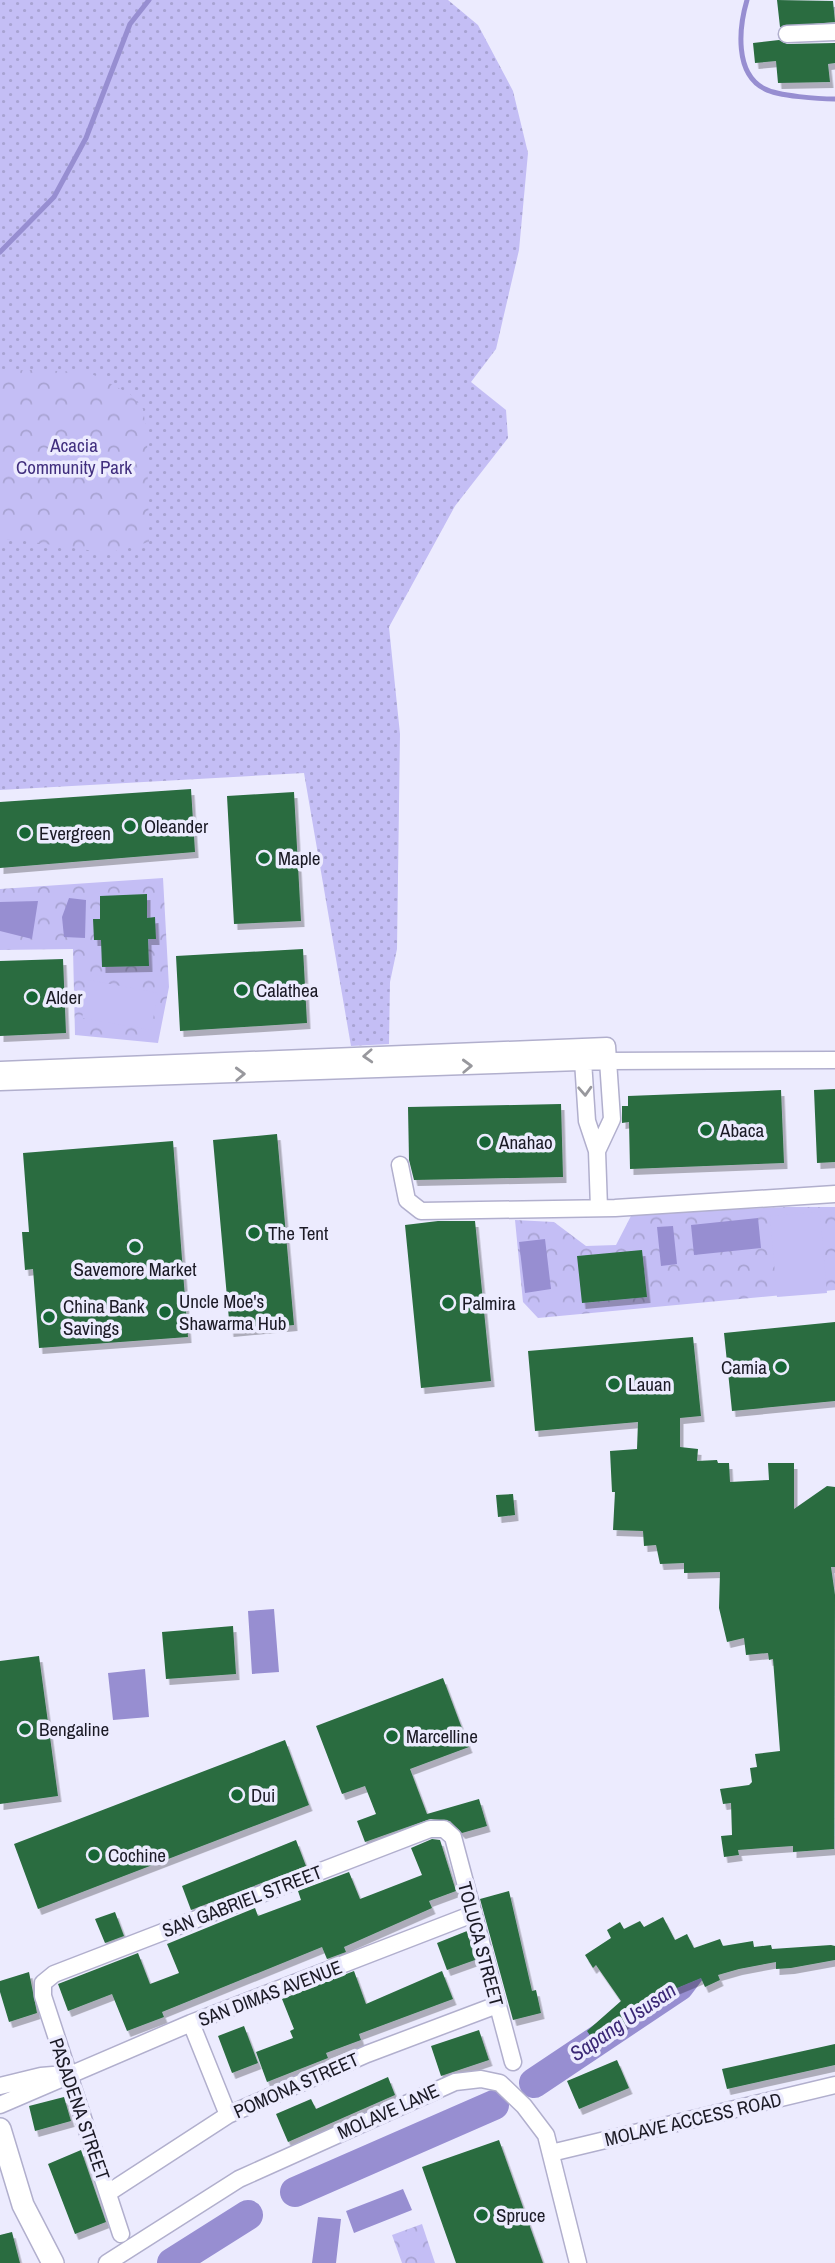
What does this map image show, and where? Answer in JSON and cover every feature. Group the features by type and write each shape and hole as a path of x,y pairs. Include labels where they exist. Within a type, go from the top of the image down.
{"street":[{"path":"788,34 835,32"},
{"path":"0,1082 607,1046 612,1119 597,1151"},
{"path":"0,1070 190,1070 583,1061 835,1060"},
{"path":"583,1061 587,1121 597,1151 599,1209"},
{"path":"400,1166 407,1200 421,1211 599,1209 835,1194"},
{"name":"SAN GABRIEL STREET","path":"43,1983 54,1974 430,1829 444,1829"},
{"name":"TOLUCA STREET","path":"444,1829 453,1836 513,2062"},
{"name":"SAN DIMAS AVENUE","path":"0,2105 22,2089 67,2074 473,1914"},
{"name":"PASADENA STREET","path":"43,1983 43,1996 67,2074 121,2234"},
{"name":"POMONA STREET","path":"108,2193 228,2115 367,2054 498,2005"},
{"path":"191,2023 228,2115"},
{"name":"MOLAVE LANE","path":"107,2263 239,2179 455,2082 481,2079 500,2083 524,2106 546,2135 578,2263"},
{"name":"MOLAVE ACCESS ROAD","path":"551,2153 835,2085"},
{"name":"SAN DIMAS AVENUE","path":"0,2086 22,2089"},
{"path":"0,2129 23,2205 53,2263"}],"green space":[{"path":"0,0 448,0 478,25 513,91 528,153 519,250 496,349 471,382 506,410 508,438 455,506 389,627 400,734 397,949 390,982 389,1044 351,1046 304,773 0,790"},
{"name":"Acacia Community Park","path":"0,371 88,372 130,394 143,409 147,435 149,542 108,553 11,539 0,541"},
{"path":"163,878 169,987 158,1043 75,1035 73,949 0,950 0,889"},
{"path":"89,980 158,993 151,1030 82,1018"},
{"path":"835,1207 835,1290 538,1318 523,1302 515,1220 554,1222 586,1246 616,1245 632,1214"},
{"path":"820,1212 827,1293 777,1297 770,1216"},
{"path":"422,2224 435,2263 402,2263 392,2235"}],"shaded area":[{"path":"69,898 86,900 85,938 64,937 62,917"},
{"path":"38,901 32,939 0,931 0,902"},
{"path":"758,1218 761,1248 694,1255 691,1225"},
{"path":"673,1226 677,1264 661,1266 657,1227"},
{"path":"545,1239 551,1289 525,1293 519,1242"},
{"path":"274,1609 279,1672 252,1674 248,1611"},
{"path":"145,1669 149,1717 113,1720 108,1673"},
{"path":"403,2189 412,2210 354,2233 346,2211"},
{"path":"318,2217 341,2219 336,2263 312,2263"}],"building":[{"path":"777,0 833,1 835,22 780,27"},
{"path":"779,40 787,44 835,43 835,63 828,64 830,82 778,83 776,61 755,63 753,43"},
{"name":"Oleander","path":"191,789 195,852 0,868 0,802"},
{"name":"Maple","path":"294,792 301,921 234,924 227,796"},
{"path":"147,894 147,918 155,917 156,939 148,939 149,966 102,967 101,940 94,940 93,919 100,919 100,896"},
{"name":"Calathea","path":"303,949 307,1023 180,1031 176,956"},
{"name":"Alder","path":"63,959 66,1033 0,1036 0,961"},
{"path":"835,1089 835,1162 817,1163 814,1090"},
{"name":"Abaca","path":"781,1090 784,1163 630,1169 629,1122 622,1123 622,1106 628,1106 628,1096"},
{"name":"Anahao","path":"561,1104 563,1177 414,1180 409,1160 408,1107"},
{"name":"The Tent","path":"277,1134 294,1325 230,1331 213,1140"},
{"path":"173,1141 188,1337 39,1348 33,1269 25,1270 22,1232 29,1232 23,1153"},
{"name":"Palmira","path":"438,1221 475,1221 491,1381 421,1388 405,1225"},
{"path":"642,1250 647,1297 582,1303 577,1256"},
{"name":"Camia","path":"835,1322 835,1401 732,1411 724,1333"},
{"path":"693,1337 701,1416 680,1418 680,1447 698,1449 697,1461 717,1460 718,1463 729,1463 730,1482 769,1480 768,1463 794,1463 794,1509 827,1486 835,1487 835,1567 831,1567 835,1595 834,1849 793,1852 793,1846 778,1847 738,1850 739,1855 724,1857 721,1836 732,1835 731,1803 723,1804 720,1789 749,1785 752,1782 750,1768 757,1767 755,1754 780,1751 773,1659 769,1660 768,1653 746,1655 744,1638 727,1642 719,1608 720,1572 684,1573 684,1563 660,1564 656,1545 644,1546 643,1531 613,1530 615,1492 612,1492 610,1451 637,1449 638,1422 535,1431 528,1351"},
{"path":"513,1494 515,1515 498,1517 496,1495"},
{"path":"233,1626 236,1674 166,1679 162,1632"},
{"name":"Bengaline","path":"39,1656 58,1796 0,1804 0,1661"},
{"name":"Marcelline","path":"443,1678 469,1747 410,1769 427,1814 479,1799 487,1826 462,1833 450,1821 430,1819 365,1842 357,1821 376,1814 365,1786 342,1794 316,1726"},
{"path":"285,1740 309,1805 38,1909 14,1844"},
{"path":"432,1839 440,1840 456,1891 429,1901 432,1908 344,1947 346,1952 327,1959 322,1947 162,2012 164,2017 127,2031 112,1994 68,2011 58,1984 138,1953 150,1984 179,1973 167,1944 255,1908 258,1916 301,1900 298,1891 349,1872 360,1899 422,1875 411,1848"},
{"path":"296,1840 306,1866 191,1910 182,1886"},
{"path":"509,1891 532,1991 536,1990 541,2013 513,2020 480,1899"},
{"path":"115,1912 124,1936 105,1943 95,1919"},
{"path":"663,1917 675,1940 687,1934 694,1948 720,1939 723,1946 753,1941 754,1947 771,1945 772,1949 831,1945 835,1946 835,1960 791,1968 776,1969 776,1962 739,1969 718,1975 720,1980 705,1987 701,1978 653,1998 655,2001 596,2044 587,2031 621,2001 596,1965 593,1968 585,1955 611,1938 607,1930 620,1922 624,1929 640,1921 644,1927"},
{"path":"467,1931 475,1960 447,1970 437,1943"},
{"path":"354,1971 366,2004 442,1971 453,1999 359,2034 361,2040 326,2053 328,2058 267,2082 256,2052 293,2038 290,2031 294,2029 282,1999"},
{"path":"29,1972 37,2013 9,2022 0,1992 0,1981"},
{"path":"244,2026 258,2063 232,2073 218,2036"},
{"path":"479,2030 489,2060 441,2076 431,2046"},
{"path":"835,2044 835,2065 727,2089 722,2069"},
{"path":"617,2060 629,2088 579,2109 567,2081"},
{"path":"388,2077 395,2095 288,2142 276,2114 311,2099 316,2109"},
{"path":"64,2097 71,2121 35,2131 29,2106"},
{"name":"Spruce","path":"499,2140 543,2263 456,2263 422,2167"},
{"path":"81,2150 106,2222 75,2234 48,2164"},
{"path":"12,2232 20,2263 0,2263 0,2235"}],"waterway":[{"path":"0,252 54,197 86,138 130,24 149,0"},
{"path":"747,0 742,23 741,49 748,73 755,82 779,94 835,99"},
{"name":"Sapang Ususan","path":"534,2083 679,1986 694,1966 706,1964"},
{"name":"Sapang Ususan","path":"295,2192 494,2105"},
{"name":"Sapang Ususan","path":"172,2263 248,2215"}],"place":[{"name":"Oleander","path":"130,826"},
{"name":"Evergreen","path":"25,833"},
{"name":"Maple","path":"264,858"},
{"name":"Calathea","path":"242,990"},
{"name":"Alder","path":"32,997"},
{"name":"Abaca","path":"706,1130"},
{"name":"Anahao","path":"485,1142"},
{"name":"The Tent","path":"254,1233"},
{"name":"Savemore Market","path":"135,1247"},
{"name":"Palmira","path":"448,1303"},
{"name":"Uncle Moe's Shawarma Hub","path":"165,1312"},
{"name":"China Bank Savings","path":"49,1317"},
{"name":"Camia","path":"781,1367"},
{"name":"Lauan","path":"614,1384"},
{"name":"Bengaline","path":"25,1729"},
{"name":"Marcelline","path":"392,1736"},
{"name":"Dui","path":"237,1795"},
{"name":"Cochine","path":"94,1855"},
{"name":"Spruce","path":"482,2215"}]}
